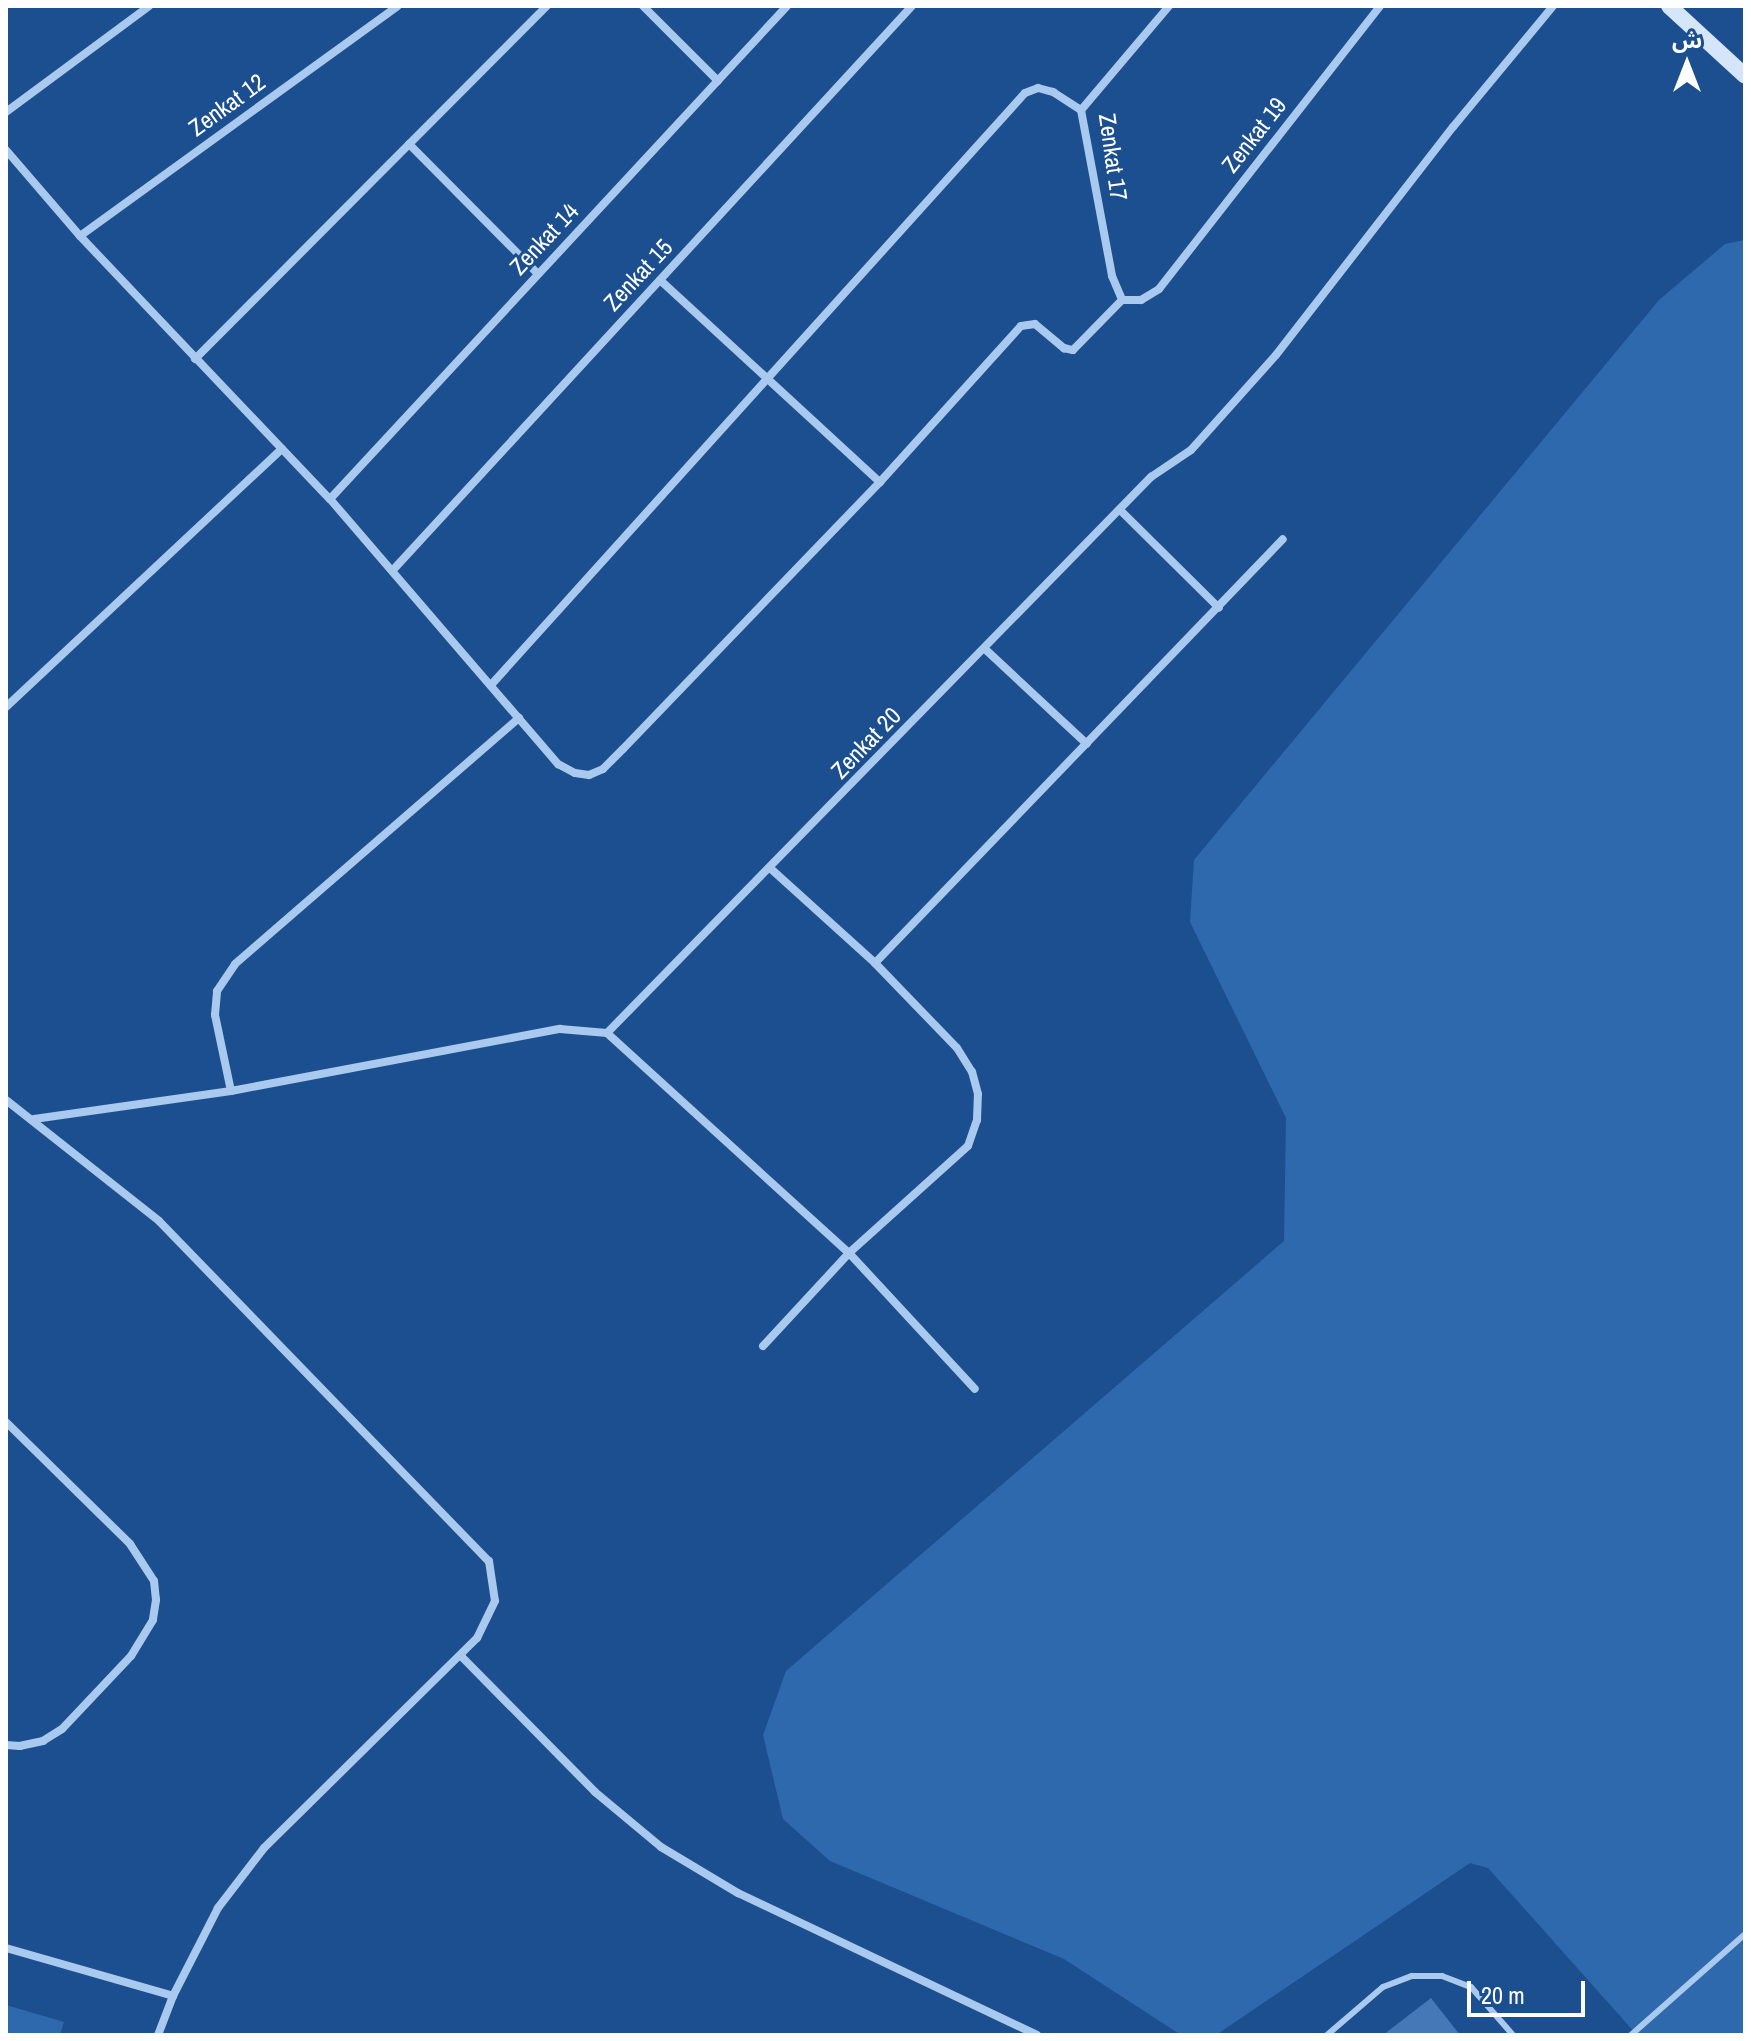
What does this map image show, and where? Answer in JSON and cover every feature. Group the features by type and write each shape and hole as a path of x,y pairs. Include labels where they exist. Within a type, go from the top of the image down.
{"street":[{"path":"6,112 149,6"},
{"name":"Zenkat 12","path":"80,236 398,6"},
{"path":"195,359 547,6"},
{"path":"643,6 718,81"},
{"name":"Zenkat 14","path":"330,499 787,6"},
{"name":"Zenkat 15","path":"393,570 912,6"},
{"name":"Zenkat 17","path":"1122,300 1112,276 1081,110 1169,6"},
{"name":"Zenkat 19","path":"1122,300 1141,300 1159,289 1380,6"},
{"name":"Zenkat 20","path":"607,1033 1151,477 1191,450 1276,355 1434,151 1553,6"},
{"path":"1669,6 1745,76"},
{"path":"491,685 1025,93 1038,88 1053,92 1081,110"},
{"path":"409,144 538,274"},
{"path":"6,150 80,236 330,499 558,764 575,773 589,775 603,769 880,482 1021,326 1035,324 1064,348 1073,350 1122,300"},
{"path":"660,280 880,482"},
{"path":"6,707 282,449"},
{"path":"1120,510 1219,608"},
{"path":"875,963 1283,539"},
{"path":"985,649 1087,744"},
{"path":"231,1091 215,1015 217,991 235,964 519,718"},
{"path":"763,1346 849,1253 968,1146 977,1120 978,1094 972,1072 957,1048 875,963 770,868"},
{"path":"34,1119 231,1091 560,1029 607,1033 849,1253 975,1389"},
{"path":"6,1100 34,1119 159,1221 489,1561 495,1601 477,1638 264,1848 218,1908 173,1996 158,2035"},
{"path":"6,1422 130,1544 154,1581 156,1600 153,1620 131,1656 62,1729 43,1741 20,1746 6,1745"},
{"path":"461,1656 595,1792 661,1847 738,1893 1037,2035"},
{"path":"6,1948 173,1996"}],"lane":[{"path":"1631,2035 1745,1934"},
{"path":"1327,2035 1383,1987 1412,1976 1442,1976 1471,1987 1513,2035"}],"shaded area":[{"path":"1745,240 1745,2035 1637,2035 1488,1868 1470,1863 1216,2035 1181,2035 1064,1959 830,1861 783,1819 763,1735 786,1671 1284,1241 1286,1118 1190,922 1194,860 1659,300 1725,244"},
{"path":"6,2005 64,2022 60,2035 6,2035"}],"building":[{"path":"1431,1998 1460,2035 1383,2035"}]}
